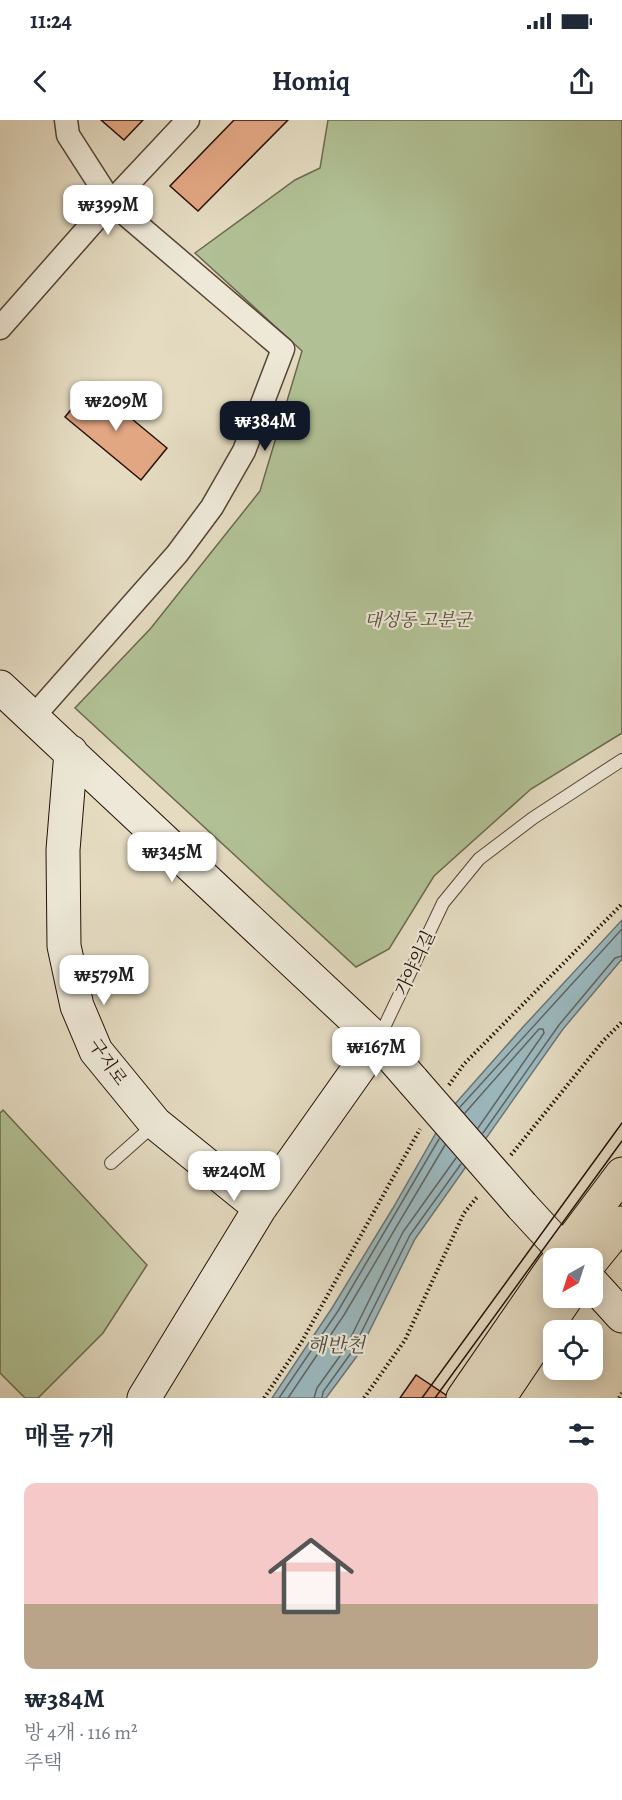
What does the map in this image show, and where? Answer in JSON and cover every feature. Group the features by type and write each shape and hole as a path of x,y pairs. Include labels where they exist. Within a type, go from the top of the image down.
{"main road":[{"path":"575,1248 622,1174"},
{"path":"584,1248 622,1223"},
{"path":"463,1398 543,1292"},
{"path":"499,1398 559,1308"}],"street":[{"path":"33,717 177,554 212,507 244,451 283,350 111,202 68,135 66,120"},
{"path":"0,328 111,202 188,120"},
{"path":"0,687 378,1041 558,1248"},
{"name":"구지로","path":"70,752 63,850 64,946 76,1006 96,1051 156,1123 260,1208"},
{"name":"가야의길","path":"144,1398 260,1208 378,1041"},
{"path":"603,1295 622,1316"}],"lane":[{"name":"가야의길","path":"378,1041 443,903 479,859 533,818 622,760"},
{"path":"111,1163 156,1123"}],"path":[{"path":"619,1398 622,1394"}],"green space":[{"name":"대성동 고분군","path":"328,120 622,120 622,733 531,789 434,876 389,949 356,967 75,708 151,628 260,491 302,351 195,253 295,180 320,168"},
{"path":"3,1110 147,1265 103,1333 38,1398 25,1398 0,1373 0,1113"}],"water":[{"name":"해반천","path":"622,920 622,959 563,1029 415,1239 357,1356 326,1398 272,1398 332,1308 448,1112"}],"building":[{"path":"101,120 143,120 124,140"},
{"path":"234,120 288,120 198,211 170,186"},
{"path":"91,385 167,448 141,480 65,417"},
{"path":"461,1374 496,1398 400,1398 416,1375 446,1395"}],"tram line":[{"path":"422,1398 622,1123"},
{"path":"435,1398 622,1141"}]}
